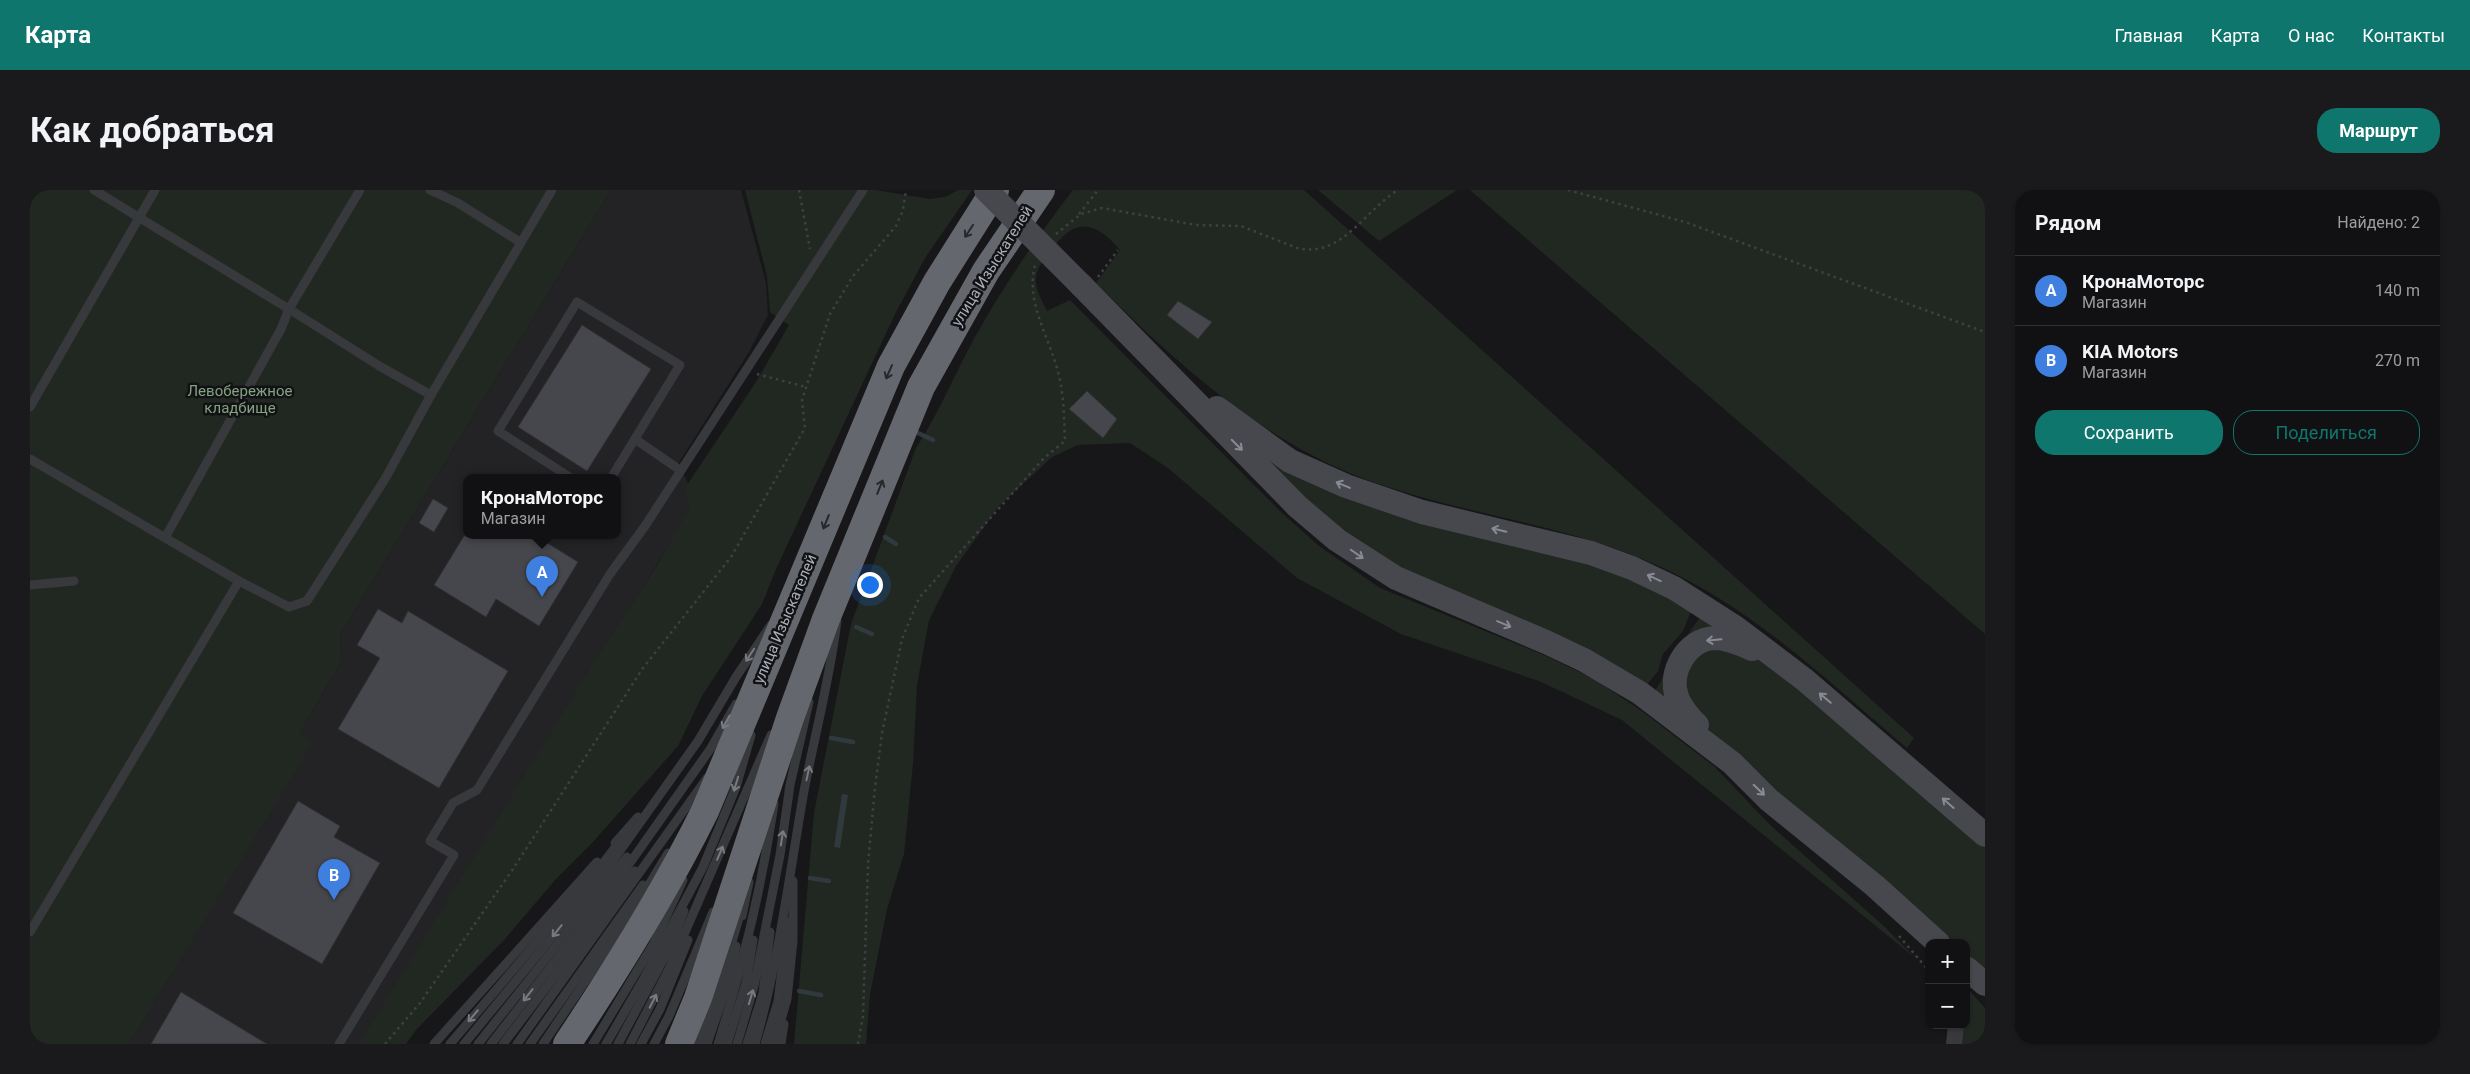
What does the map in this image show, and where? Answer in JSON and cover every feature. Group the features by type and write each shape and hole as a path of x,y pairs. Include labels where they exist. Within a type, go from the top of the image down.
{"highway":[{"name":"улица Изыскателей","path":"583,1034 622,961 684,855 895,358 941,275 995,190"},
{"name":"улица Изыскателей","path":"674,1040 698,998 784,712 826,620 921,387 941,348 986,272 1042,190"}],"street":[{"path":"986,190 1087,284 1179,378 1235,422 1290,461 1346,486 1422,512 1566,546 1632,568 1661,581 1701,604 1805,680 1985,835"},
{"path":"1087,284 1297,506 1337,540 1396,578 1546,642 1615,678 1670,714 1732,763"},
{"path":"1805,680 1766,656 1723,639 1708,639 1688,650 1676,672 1676,697 1686,713 1769,800 1875,886 1934,939"},
{"path":"1875,886 1925,946"},
{"path":"1970,971 1985,984"},
{"path":"1954,1044 1956,1029"}],"lane":[{"path":"94,190 381,367 431,395"},
{"path":"30,407 155,190"},
{"path":"166,536 281,329 289,309 360,190"},
{"path":"430,190 458,203 520,242"},
{"path":"30,459 166,536 239,581 289,607 307,600 385,479 431,395 552,190"},
{"path":"339,1044 454,855 430,841 453,803 477,790 610,574 645,526 815,262 864,190"},
{"path":"565,474 498,431 577,302 680,365 613,474"},
{"path":"635,439 680,470"},
{"path":"30,585 74,581"},
{"path":"30,932 239,581"},
{"path":"814,679 842,581"},
{"path":"755,1044 769,996 796,842 834,648 842,581"},
{"path":"748,682 799,587"},
{"path":"708,826 764,686 799,587"},
{"path":"464,1044 600,878 683,763 759,642 799,587"},
{"path":"530,1044 684,855 736,787 764,686"},
{"path":"747,1044 763,992 790,785 812,689"},
{"path":"490,1044 613,887 711,748 739,699"},
{"path":"727,1044 746,983 777,783 784,712"},
{"path":"745,820 784,712"},
{"path":"517,1044 620,903 675,822 729,748"},
{"path":"434,1044 638,817 683,763"},
{"path":"478,1044 694,772"},
{"path":"641,1044 660,1009 680,961 733,877 777,783"},
{"path":"450,1044 594,875 638,817"},
{"path":"503,1044 620,890 675,822"},
{"path":"765,1044 778,1000 796,842"},
{"path":"593,1044 654,943 684,855"},
{"path":"608,1040 644,980 684,855"},
{"path":"619,1043 670,947 684,855"},
{"path":"542,1044 638,903 684,855"},
{"path":"555,1044 684,855"},
{"path":"737,1044 754,986 780,855"},
{"path":"718,1044 739,977 765,867"},
{"path":"630,1044 669,969 733,877"},
{"path":"689,1044 716,965 733,877"},
{"path":"699,1044 724,969 733,877"},
{"path":"707,1044 730,974 733,877"},
{"path":"782,1044 793,941 793,877"},
{"path":"654,1044 669,1016 715,905 674,1040"},
{"path":"774,1044 787,999"}],"path":[{"path":"799,190 808,241 815,262"},
{"path":"385,1044 420,1003 507,877 643,668 731,557 805,428 802,400 830,314 853,276 896,226 906,190"},
{"path":"1054,236 1076,217 1098,190"},
{"path":"1076,217 1091,210 1102,208 1189,224 1241,226 1305,250 1321,249 1335,243 1383,200 1398,190"},
{"path":"1568,190 1685,222 1985,332"},
{"path":"1087,284 1118,250"},
{"path":"858,1044 863,1016 868,864 875,787 884,724 902,638 919,598 1044,458 1064,441 1064,399 1056,366 1036,313 1032,293 1032,277 1039,257"},
{"path":"746,371 806,387"}],"shaded area":[{"path":"611,190 741,190 766,283 768,315 749,352 678,464 697,500 360,1044 129,1044 313,741 300,733 342,660 340,635"},
{"path":"842,794 848,795 840,848 834,847"}],"green space":[{"name":"Левобережное кладбище","path":"30,190 611,190 340,635 342,660 300,733 314,741 129,1044 30,1044"},
{"path":"745,190 875,190 930,199 945,197 958,190 972,190 925,258 895,314 776,569 762,604 702,696 678,746 592,843 556,879 504,940 416,1030 406,1044 359,1044 585,677 656,567 690,508 685,488 756,382 789,325 770,312 767,276"},
{"path":"1073,190 1304,190 1914,738 1907,748 1820,673 1759,626 1695,584 1661,567 1593,541 1417,496 1382,485 1341,469 1301,449 1263,426 1227,401 1159,344 1096,283 1120,250 1101,232 1092,228 1075,228 1059,241 1040,266 1036,278 1037,287 1047,311 1070,300 1281,512 1319,546 1380,588 1546,656 1594,679 1643,712 1715,767 1768,823 1885,927 1914,957 1622,720 1539,681 1401,634 1297,578 1168,468 1130,443 1078,445 1052,457 999,506 956,566 929,620 917,685 913,763 904,854 887,909 870,994 866,1044 794,1044 814,813 851,624 916,448 997,299 1034,243"},
{"path":"1318,190 1457,190 1379,241"},
{"path":"1470,190 1985,190 1985,634"},
{"path":"1229,431 1246,440 1623,574 1692,609 1683,631 1663,654 1658,671 1646,686 1367,555"},
{"path":"1704,612 1724,625 1703,634 1670,702 1653,694 1661,681 1667,663"},
{"path":"1697,649 1740,649 1785,672 1985,846 1985,975 1970,961 1970,939 1945,939 1749,770 1703,725 1694,713 1680,675"},
{"path":"1970,991 1985,1008 1985,1044 1961,1044 1963,1029 1970,1029"}],"building":[{"path":"1178,301 1212,322 1198,339 1167,315"},
{"path":"582,325 651,369 587,471 518,427"},
{"path":"1087,391 1117,419 1103,438 1069,409"},
{"path":"433,499 448,508 434,532 419,523"},
{"path":"463,538 541,539 578,562 539,626 496,599 486,617 434,585"},
{"path":"378,609 402,623 408,611 508,671 439,788 338,729 380,658 357,645"},
{"path":"298,801 340,826 334,837 380,863 322,964 233,913"},
{"path":"181,992 267,1044 151,1044"}],"waterway":[{"path":"918,433 933,440"},
{"path":"885,537 896,544"},
{"path":"856,627 872,634"},
{"path":"831,738 853,742"},
{"path":"810,878 829,881"},
{"path":"799,991 821,995"}],"place":[{"name":"КронаМоторс","path":"542,597"},
{"name":"KIA Motors","path":"334,900"}]}
